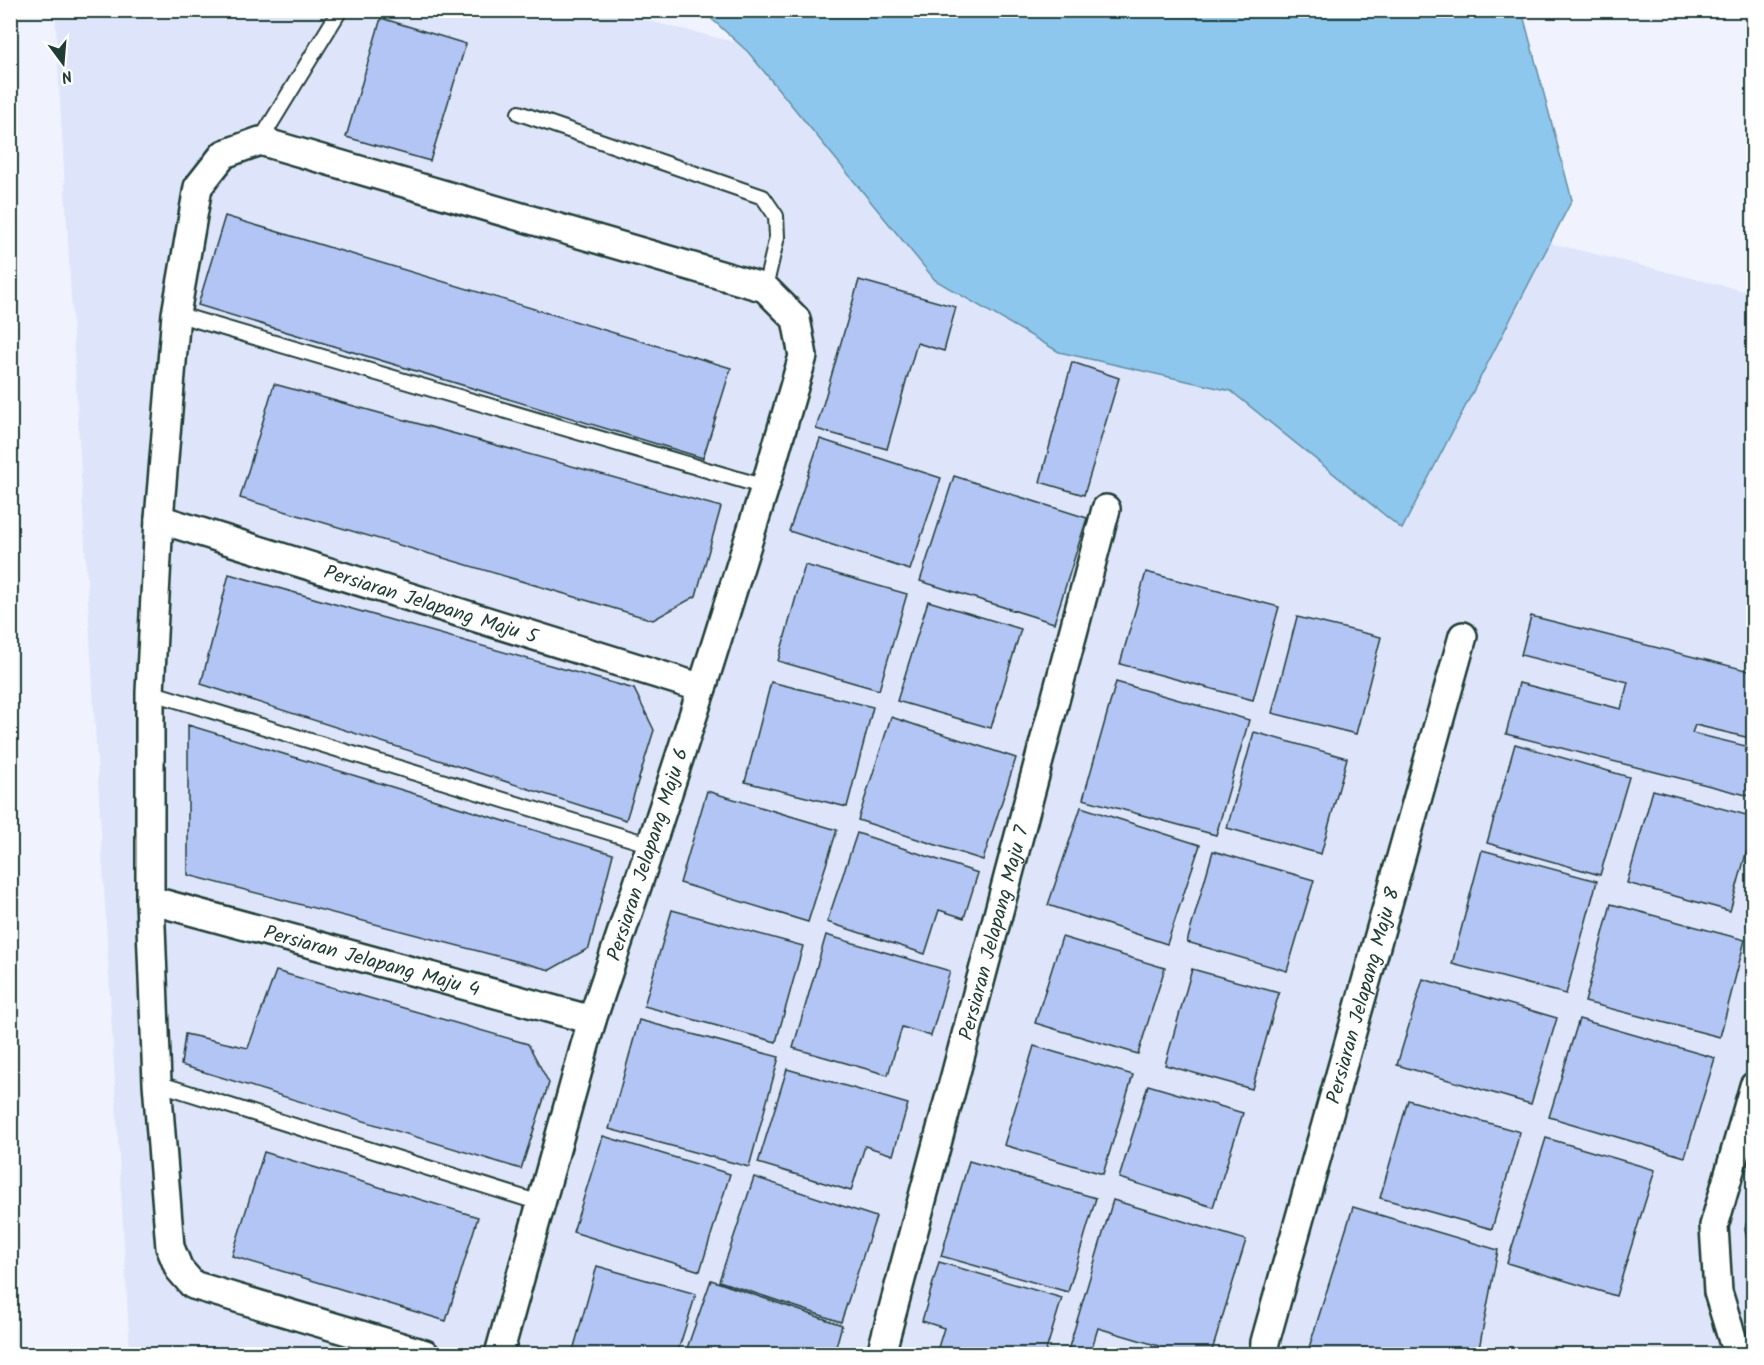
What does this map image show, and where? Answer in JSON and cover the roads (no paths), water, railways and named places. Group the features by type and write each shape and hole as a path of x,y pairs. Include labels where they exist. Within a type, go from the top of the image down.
{"street":[{"path":"425,1354 193,1285 179,1269 170,1247 157,1083 150,900 150,692 159,519 176,315 198,187 224,154 260,141 765,288"},
{"name":"Persiaran Jelapang Maju 6","path":"499,1354 592,1020 702,688 803,357 796,319 765,288"},
{"name":"Persiaran Jelapang Maju 7","path":"881,1354 1106,508"},
{"name":"Persiaran Jelapang Maju 5","path":"159,519 702,688"},
{"name":"Persiaran Jelapang Maju 8","path":"1264,1354 1271,1319 1463,636"},
{"name":"Persiaran Jelapang Maju 4","path":"150,900 592,1020"},
{"path":"1737,1354 1718,1292 1714,1226 1754,1086"}],"lane":[{"path":"260,141 340,10"},
{"path":"519,113 762,196 776,216 777,237 765,288"},
{"path":"176,315 765,487"},
{"path":"150,692 651,845"},
{"path":"157,1083 540,1203"}],"water":[{"path":"703,11 1522,11 1572,200 1402,529 1231,391 1059,352 935,280 748,52"}]}
